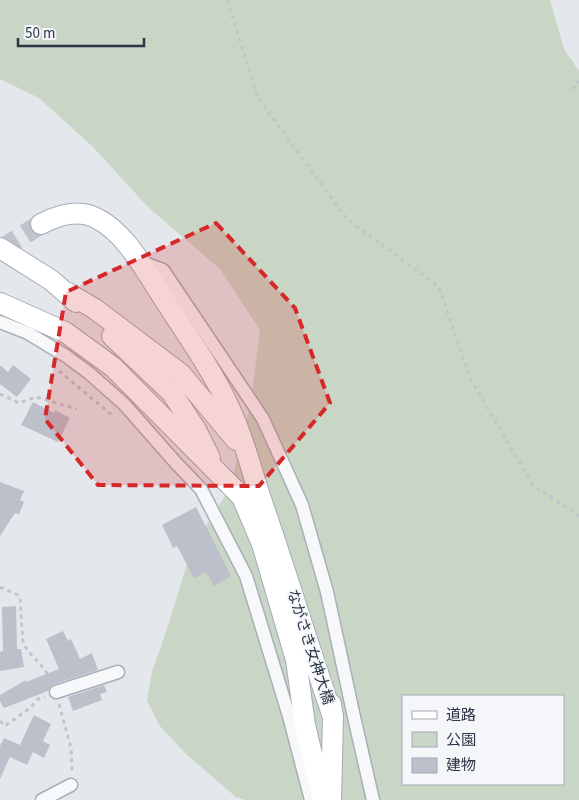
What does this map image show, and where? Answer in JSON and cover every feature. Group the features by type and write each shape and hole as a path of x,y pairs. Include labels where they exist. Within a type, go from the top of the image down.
{"main road":[{"path":"41,224 56,216 71,213 86,214 98,219 126,243 206,364 230,409 248,454"},
{"path":"0,248 68,293"},
{"name":"ながさき女神大橋","path":"68,293 95,309 181,374 248,454 265,481 286,534 301,586 324,652 333,717 331,800"},
{"name":"ながさき女神大橋","path":"68,293 172,393 196,430 232,498 248,540 284,662 305,725 323,800"},
{"path":"0,303 65,332 113,367 220,476"}],"street":[{"path":"139,261 163,270 263,418 302,505 327,592 373,800"},
{"path":"0,322 28,333 66,356 89,373 124,404 201,489 246,576 289,716 311,800"},
{"path":"56,692 118,672"},
{"path":"42,800 71,785"}],"path":[{"path":"227,0 258,98 347,219 439,287 471,380 533,485 579,516"},
{"path":"573,89 579,81"},
{"path":"57,369 118,420"},
{"path":"0,394 19,403 36,397 77,409"},
{"path":"0,722 5,726 30,708 38,699 56,692"}],"highlighted area":[{"path":"216,223 295,308 330,403 259,486 98,485 45,419 66,292"}],"green space":[{"path":"0,0 550,0 564,49 579,71 579,800 245,800 236,797 187,755 159,725 147,701 152,672 192,548 230,488 251,401 260,330 220,269 148,207 93,147 39,98 0,79"}],"building":[{"path":"0,365 8,372 13,365 31,379 17,397 0,384"},
{"path":"33,402 54,413 55,410 70,418 58,442 21,425"},
{"path":"0,482 24,491 20,500 24,502 19,514 15,513 0,536"},
{"path":"196,507 231,576 214,586 206,572 194,578 177,546 173,548 162,525"},
{"path":"16,606 17,649 21,649 24,667 0,671 0,652 3,651 2,607"},
{"path":"63,631 68,641 71,639 80,659 92,653 98,670 54,684 48,691 4,708 0,701 0,695 26,680 26,682 59,669 46,639"},
{"path":"104,685 107,692 100,694 102,700 73,711 68,697"},
{"path":"34,715 51,724 43,741 50,745 44,758 33,752 27,765 10,757 0,779 0,746 4,738 20,745"}],"tunnel":[{"path":"0,250 41,224"}]}
